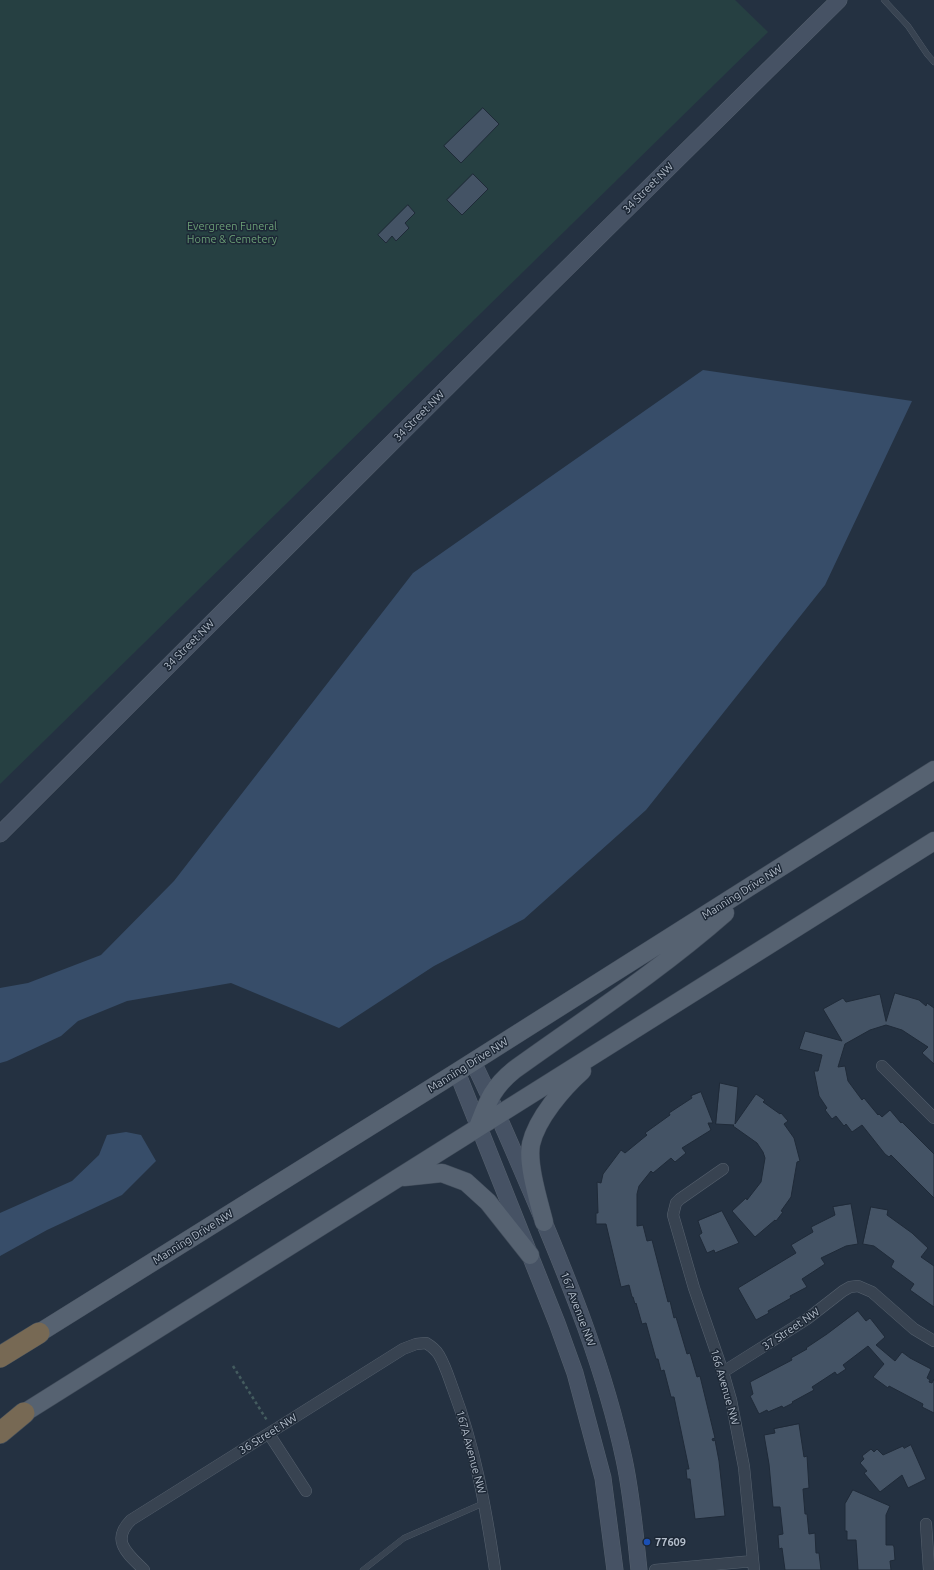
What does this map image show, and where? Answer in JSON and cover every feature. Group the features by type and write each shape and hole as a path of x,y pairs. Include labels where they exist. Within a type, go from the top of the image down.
{"highway":[{"path":"0,1352 39,1333"},
{"name":"Manning Drive NW","path":"0,1358 39,1333"},
{"path":"0,1428 24,1413"},
{"path":"0,1434 24,1413"}],"main road":[{"name":"Manning Drive NW","path":"39,1333 473,1062 934,770"},
{"path":"24,1413 399,1178 478,1126 615,1042 934,841"},
{"path":"478,1126 490,1097 502,1080 700,935 768,876"},
{"path":"544,1222 534,1176 531,1157 531,1144 545,1114 568,1084 615,1042"},
{"path":"399,1178 442,1173 466,1182 488,1202 530,1255"}],"street":[{"name":"34 Street NW","path":"0,834 838,0"},
{"name":"167 Avenue NW","path":"473,1062 498,1115 583,1317 606,1389 620,1444 630,1492 639,1570"},
{"path":"882,1066 934,1118"},
{"path":"457,1072 557,1322 575,1373 603,1478 615,1570"},
{"name":"166 Avenue NW","path":"723,1169 676,1203 674,1208 674,1223 731,1400 744,1467 753,1566"},
{"name":"37 Street NW","path":"723,1372 807,1320 842,1291 850,1287 858,1286 872,1292 914,1329 934,1341"},
{"name":"36 Street NW","path":"144,1570 125,1549 121,1538 123,1528 131,1520 403,1349 416,1344 426,1343"},
{"name":"167A Avenue NW","path":"426,1343 433,1347 439,1355 458,1402 468,1435 484,1503 495,1570"},
{"path":"271,1432 306,1491"},
{"path":"926,1524 929,1570"},
{"path":"655,1570 753,1566"}],"lane":[{"path":"884,0 908,26 934,62"},
{"path":"363,1570 404,1538 484,1503"}],"path":[{"path":"233,1366 271,1432"}],"green space":[{"name":"Evergreen Funeral Home & Cemetery","path":"0,0 735,0 768,32 0,784"}],"water":[{"path":"703,370 912,401 825,585 646,810 524,919 434,966 339,1028 231,983 127,1001 78,1021 61,1036 0,1063 0,988 28,983 101,955 174,881 413,573"},
{"path":"126,1132 141,1135 156,1161 122,1195 47,1230 0,1256 0,1213 72,1181 99,1155 107,1135"}],"building":[{"path":"483,108 499,124 461,163 444,146"},
{"path":"473,174 488,189 462,215 447,200"},
{"path":"408,205 415,213 405,223 409,228 396,241 392,236 386,243 378,235"},
{"path":"895,993 919,1000 926,1006 927,1003 934,1008 934,1064 922,1053 928,1047 902,1030 886,1025 870,1030 845,1044 838,1067 845,1066 848,1081 862,1100 864,1098 878,1115 879,1114 882,1117 890,1110 901,1123 902,1122 934,1154 934,1198 891,1155 889,1157 885,1154 862,1125 852,1132 846,1124 844,1126 836,1116 832,1119 825,1110 827,1108 819,1096 814,1071 818,1071 822,1055 799,1049 805,1031 842,1041 823,1009 843,998 846,1002 880,994 886,1021"},
{"path":"720,1083 738,1087 735,1124 756,1094 765,1100 763,1102 780,1114 781,1113 788,1121 784,1124 794,1138 800,1161 797,1162 791,1197 781,1211 783,1212 776,1221 775,1220 755,1237 732,1211 746,1198 747,1200 761,1182 765,1158 757,1143 733,1126 734,1125 716,1124"},
{"path":"701,1092 713,1123 708,1123 711,1130 682,1148 686,1153 675,1162 671,1158 653,1173 651,1171 639,1186 637,1194 637,1226 643,1225 647,1241 652,1240 668,1302 670,1301 674,1318 676,1317 687,1354 690,1353 697,1377 700,1376 715,1438 712,1439 713,1441 715,1440 719,1461 725,1516 695,1519 690,1479 687,1479 686,1469 689,1469 674,1397 671,1397 664,1370 661,1371 658,1359 656,1359 646,1323 642,1324 629,1285 621,1287 606,1224 596,1224 596,1213 598,1213 597,1182 601,1183 603,1174 621,1150 625,1153 647,1135 645,1133 670,1115 669,1113 692,1098 691,1096"},
{"path":"851,1204 858,1244 846,1246 821,1258 825,1264 802,1279 807,1287 790,1296 791,1298 768,1311 769,1313 756,1320 738,1288 796,1253 791,1245 813,1232 811,1227 835,1215 833,1207"},
{"path":"871,1207 888,1210 887,1215 912,1233 928,1248 921,1257 934,1266 934,1307 910,1290 914,1284 891,1267 894,1261 874,1246 863,1244"},
{"path":"722,1211 739,1243 715,1253 714,1250 707,1253 699,1235 702,1233 698,1221"},
{"path":"858,1311 866,1321 870,1318 885,1337 876,1345 895,1361 902,1352 931,1369 927,1378 930,1380 929,1382 932,1383 934,1379 934,1413 922,1407 923,1404 889,1386 888,1388 873,1377 884,1364 868,1346 843,1365 846,1369 837,1375 835,1372 812,1387 814,1390 783,1408 782,1406 759,1414 750,1396 753,1394 750,1382 792,1360 791,1358 807,1349 806,1348"},
{"path":"799,1424 804,1457 807,1456 809,1488 803,1489 805,1514 807,1514 809,1534 815,1533 816,1553 819,1553 821,1570 785,1570 782,1548 779,1549 778,1535 783,1534 780,1507 773,1507 769,1464 764,1435 775,1433 774,1429"},
{"path":"911,1445 926,1479 908,1488 902,1475 880,1492 864,1473 867,1471 860,1463 864,1459 862,1456 871,1449 874,1452 877,1449 883,1455 903,1446 904,1448"},
{"path":"853,1490 890,1506 886,1515 886,1545 893,1545 894,1547 895,1560 890,1561 891,1570 858,1570 856,1540 847,1540 847,1531 845,1531 845,1504"}],"place":[{"name":"77609","path":"647,1542"}]}
